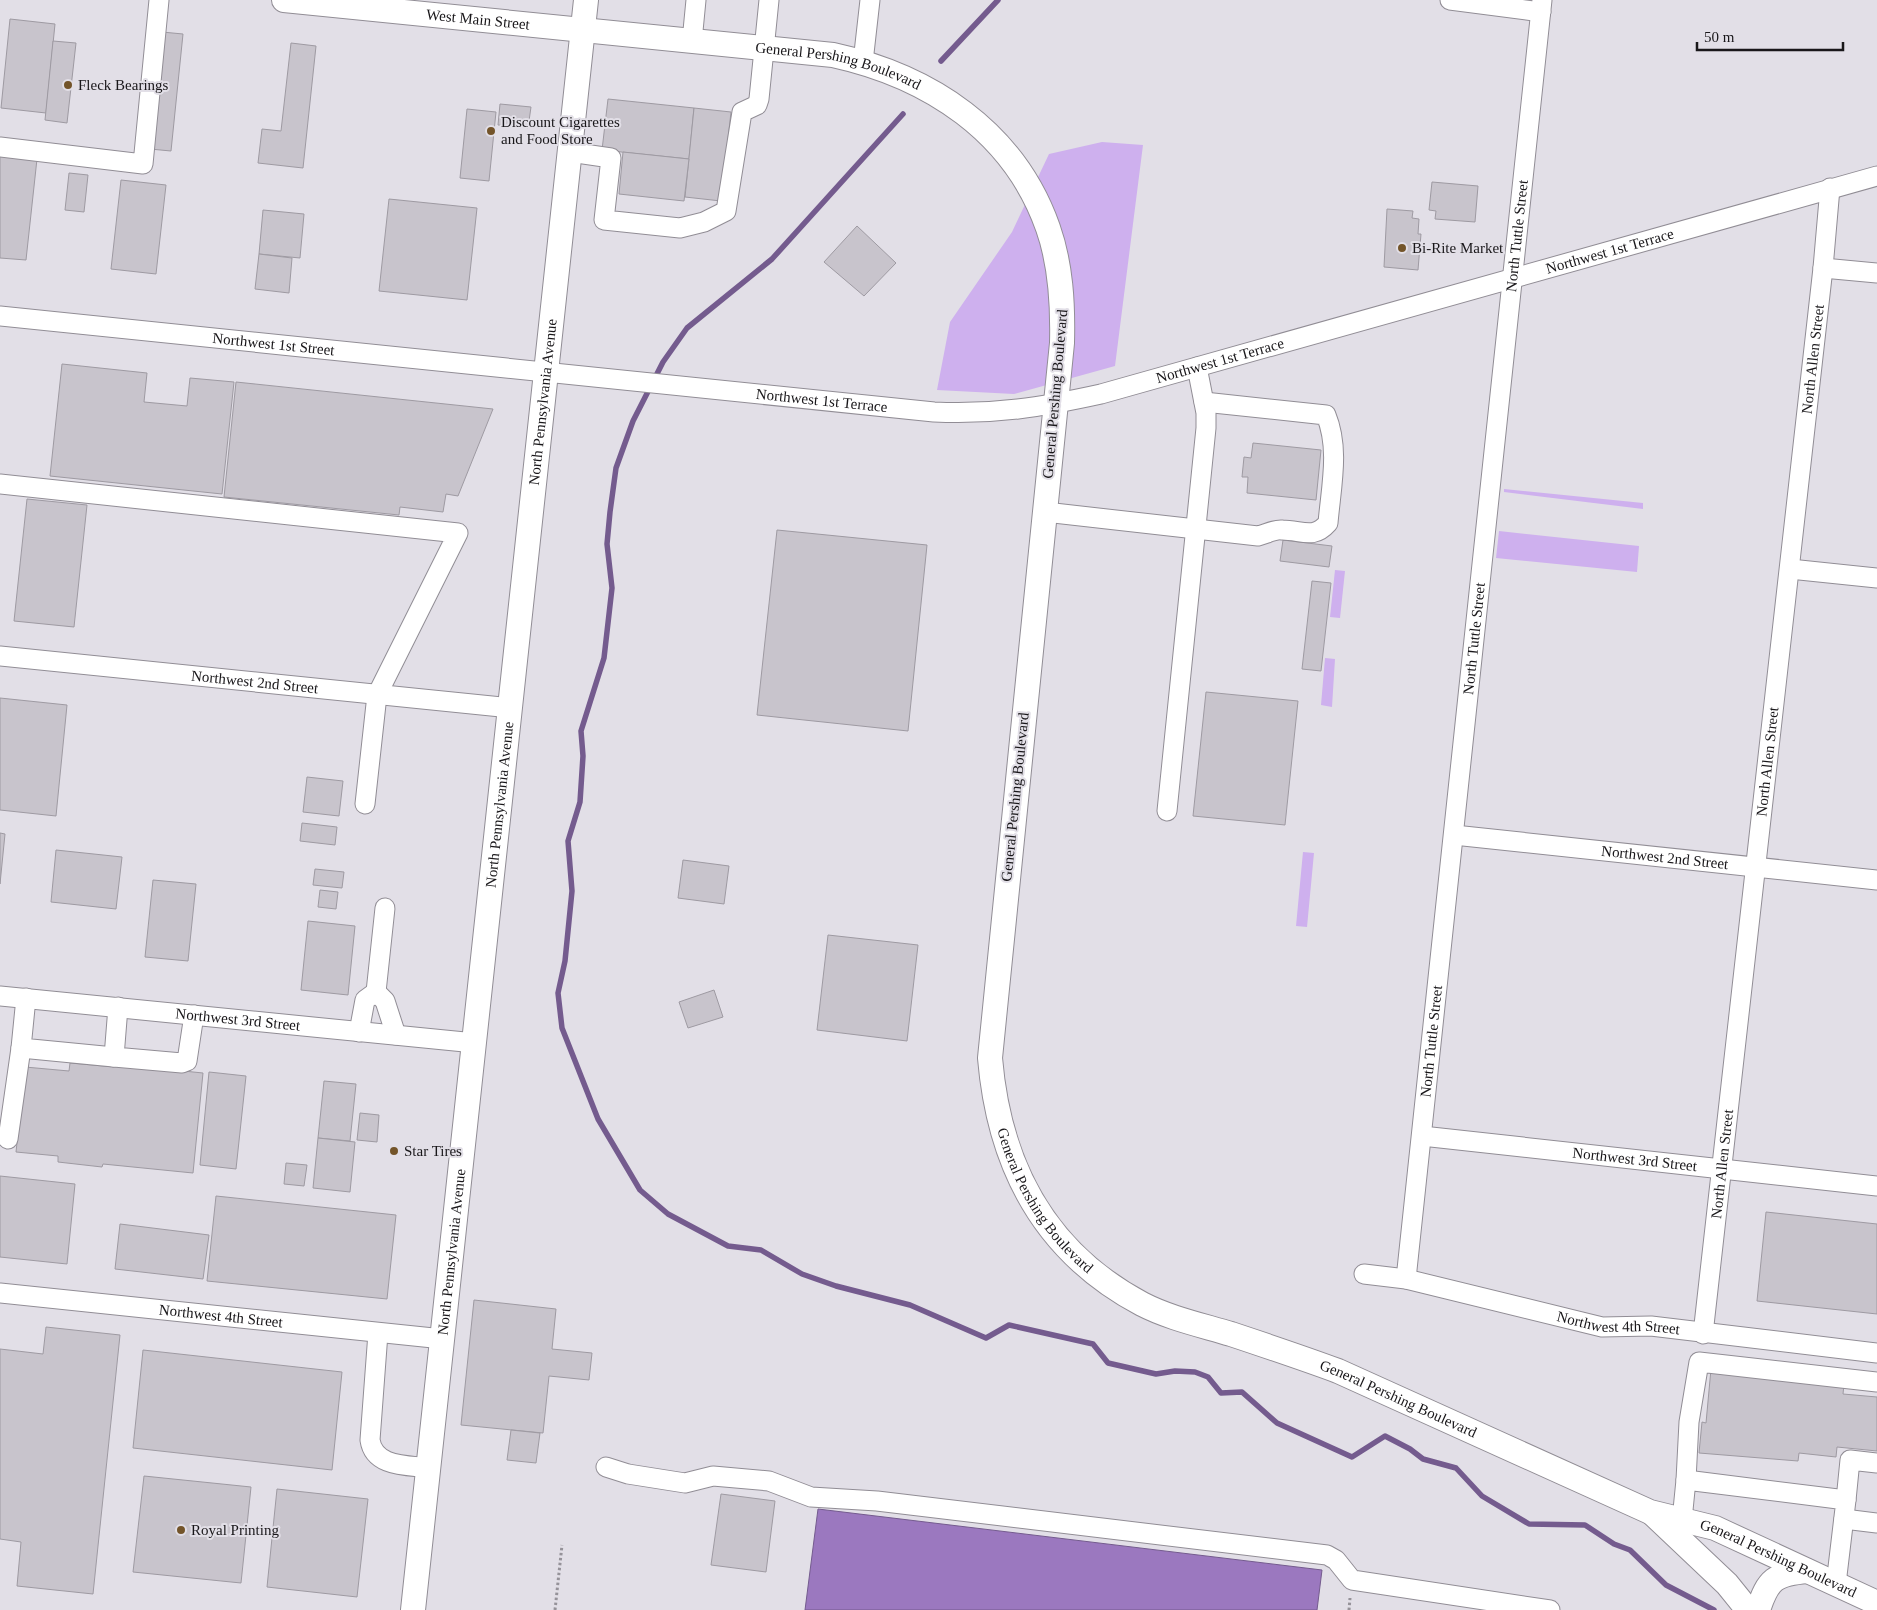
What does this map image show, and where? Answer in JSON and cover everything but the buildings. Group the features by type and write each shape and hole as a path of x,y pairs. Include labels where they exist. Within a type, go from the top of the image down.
{"main road":[{"name":"West Main Street","path":"284,0 582,31"},
{"name":"North Pennsylvania Avenue","path":"413,1610 586,0"},
{"name":"General Pershing Boulevard","path":"582,31 833,55 863,62 917,82 969,116 991,138 1034,195 1048,228 1058,264 1063,304 1062,344 990,1058 993,1092 1008,1154 1025,1190 1044,1220 1092,1271 1142,1304 1175,1318 1286,1351 1338,1371 1650,1512 1715,1528 1877,1602"},
{"name":"General Pershing Boulevard","path":"1650,1512 1727,1584 1748,1610"},
{"path":"1758,1610 1765,1590 1777,1577 1786,1573 1807,1571"}],"street":[{"path":"0,147 143,164 159,0"},
{"path":"692,41 696,0"},
{"path":"570,152 611,158 604,220 680,228 704,222 726,211 742,112 756,105 759,99 769,0"},
{"path":"863,62 870,0"},
{"path":"1450,0 1542,6"},
{"name":"North Tuttle Street","path":"1406,1279 1542,6"},
{"name":"Northwest 1st Terrace","path":"546,371 690,388 934,412 976,414 1018,410 1101,394 1877,176"},
{"name":"North Allen Street","path":"1703,1334 1790,569 1830,188"},
{"path":"1823,268 1877,273"},
{"name":"Northwest 1st Street","path":"0,316 546,371"},
{"path":"1167,811 1206,428 1204,402 1197,367"},
{"path":"1045,512 1258,536 1280,529 1311,534 1321,531 1328,523 1334,449 1332,429 1326,414 1204,402"},
{"path":"0,484 458,533 377,695 365,804"},
{"path":"1790,569 1877,578"},
{"name":"Northwest 2nd Street","path":"0,656 511,708"},
{"name":"Northwest 2nd Street","path":"1454,836 1877,880"},
{"path":"359,1032 365,1000 376,992 385,908"},
{"path":"376,992 385,1001 396,1035"},
{"name":"Northwest 3rd Street","path":"0,996 474,1043"},
{"path":"8,1139 26,998"},
{"path":"114,1057 118,1008"},
{"path":"21,1048 182,1063 187,1061 194,1015"},
{"name":"Northwest 3rd Street","path":"1422,1136 1877,1186"},
{"name":"Northwest 4th Street","path":"1364,1274 1406,1279 1602,1327 1651,1326 1703,1334 1877,1352"},
{"name":"Northwest 4th Street","path":"0,1293 443,1340"},
{"path":"378,1333 370,1440 371,1450 379,1458 390,1462 428,1468"},
{"path":"1682,1520 1689,1422 1699,1362 1877,1382"},
{"path":"1836,1584 1850,1460 1877,1463"},
{"path":"606,1467 628,1474 686,1483 713,1476 769,1481 811,1497 878,1501 1327,1555 1336,1560 1352,1580 1550,1610"},
{"path":"1686,1480 1846,1500"},
{"path":"1844,1519 1877,1523"}],"path":[{"path":"555,1610 562,1545"}],"shaded area":[{"path":"1102,142 1143,145 1115,366 1014,394 937,390 950,322 1012,232 1049,154"},
{"path":"1504,489 1643,503 1643,509 1504,492"},
{"path":"1499,531 1639,546 1637,572 1496,558"},
{"path":"1335,570 1345,571 1340,618 1330,617"},
{"path":"1325,658 1335,659 1332,707 1321,705"},
{"path":"1303,852 1314,853 1307,927 1296,926"},
{"path":"818,1509 1322,1570 1317,1610 805,1610"}],"waterway":[{"path":"941,61 998,0"},
{"path":"903,114 772,259 687,328 663,362 633,421 616,468 607,544 612,588 604,658 581,731 583,756 580,802 568,841 572,891 565,961 558,993 562,1028 598,1119 640,1190 668,1214 728,1246 761,1250 802,1274 836,1286 910,1305 986,1338 1009,1325 1093,1344 1108,1363 1156,1374 1175,1371 1195,1372 1208,1377 1221,1393 1242,1392 1277,1423 1352,1457 1385,1436 1410,1449 1423,1459 1456,1468 1482,1496 1529,1524 1585,1525 1614,1544 1630,1550 1666,1585 1714,1610"}],"place":[{"name":"Fleck Bearings","path":"68,85"},
{"name":"Discount Cigarettes and Food Store","path":"491,131"},
{"name":"Bi-Rite Market","path":"1402,248"},
{"name":"Star Tires","path":"394,1151"},
{"name":"Royal Printing","path":"181,1530"}]}
